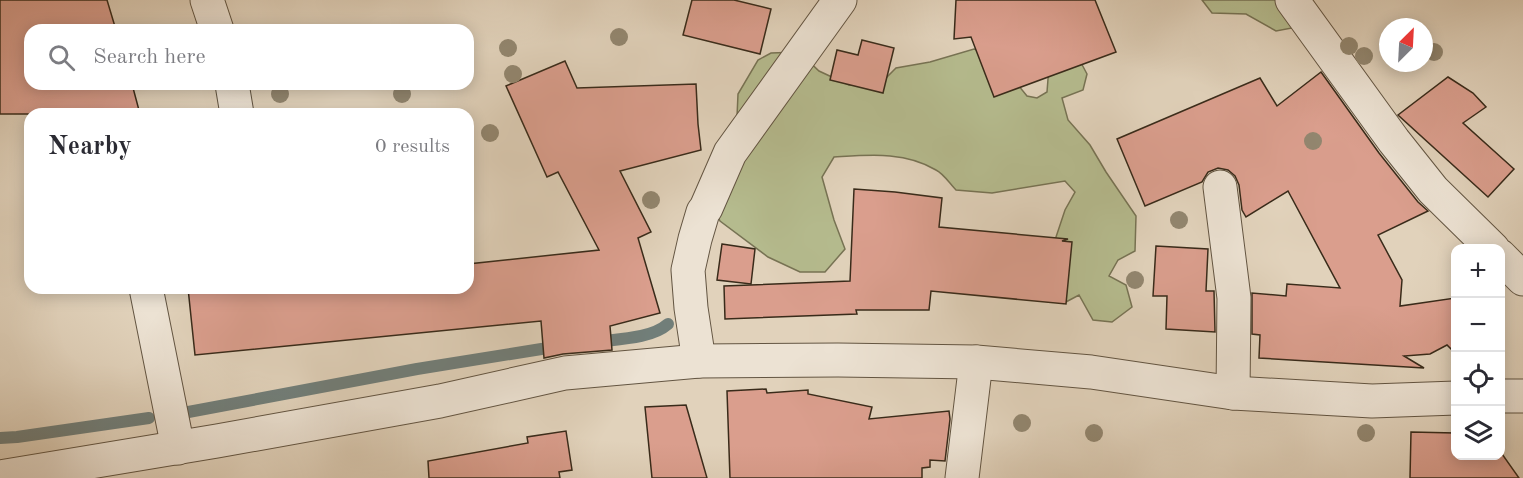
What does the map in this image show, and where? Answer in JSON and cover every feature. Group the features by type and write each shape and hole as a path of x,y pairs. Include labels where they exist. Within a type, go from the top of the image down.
{"street":[{"path":"207,0 215,24"},
{"path":"699,361 688,270 703,212 730,153 840,0"},
{"path":"1292,0 1394,141 1433,190 1488,244"},
{"path":"233,90 236,108"},
{"path":"1220,187 1234,298 1233,393"},
{"path":"1505,261 1523,279"},
{"path":"147,294 178,448"},
{"path":"5,477 440,401 565,373 699,361 976,362 1091,372 1233,393 1372,401 1451,398"},
{"path":"962,478 976,362"},
{"path":"1505,396 1523,396"}],"green space":[{"path":"1202,0 1285,0 1292,28 1276,31 1246,14 1212,13"},
{"path":"974,49 1010,61 1018,85 1027,96 1037,98 1047,92 1049,66 1079,59 1087,74 1083,90 1062,98 1068,120 1090,145 1136,216 1135,251 1118,260 1109,276 1126,285 1132,307 1112,322 1093,320 1079,295 1064,303 1053,246 1065,210 1075,192 1065,181 992,193 956,190 939,172 912,160 886,156 834,157 822,177 845,249 825,272 800,272 768,257 720,221 704,194 737,117 738,94 758,60 771,53 799,52 819,71 849,85 879,85 896,68 930,62"}],"building":[{"path":"0,0 107,0 114,24 24,24 24,90 134,90 138,108 24,108 24,114 0,114"},
{"path":"692,0 734,0 771,9 760,54 683,35"},
{"path":"956,0 1095,0 1116,52 994,97 971,37 954,39"},
{"path":"862,40 894,48 883,93 830,80 837,50 858,55"},
{"path":"565,61 577,88 696,84 701,150 620,171 651,232 638,238 660,313 610,326 612,350 544,358 541,321 195,355 189,294 474,294 474,263 599,250 558,172 547,177 506,86"},
{"path":"1321,72 1379,153 1418,202 1428,211 1378,235 1402,280 1400,306 1451,299 1451,349 1447,345 1430,354 1404,356 1424,368 1259,358 1260,335 1252,334 1252,293 1286,296 1287,284 1340,288 1288,191 1246,217 1242,210 1239,185 1235,176 1228,170 1218,168 1208,172 1202,182 1145,206 1117,139 1260,78 1277,106"},
{"path":"1448,77 1473,93 1486,107 1463,123 1514,169 1488,197 1398,115"},
{"path":"854,189 942,198 939,227 1068,239 1062,241 1072,242 1066,304 931,291 929,310 856,310 857,314 725,319 724,286 850,281"},
{"path":"722,244 755,249 751,284 717,280"},
{"path":"1156,246 1208,249 1206,291 1214,291 1215,332 1166,329 1167,296 1153,296"},
{"path":"766,389 767,393 808,390 808,394 872,407 869,419 949,411 945,461 930,460 930,467 922,468 922,478 730,478 727,391"},
{"path":"686,405 707,478 652,478 645,407"},
{"path":"566,431 572,470 559,472 560,478 429,478 428,461 528,443 527,437"},
{"path":"1411,432 1451,433 1451,460 1505,460 1505,458 1519,478 1410,478"}],"waterway":[{"path":"595,342 653,333 668,324"},
{"path":"183,413 417,369 560,346"},
{"path":"0,438 149,418"}]}
